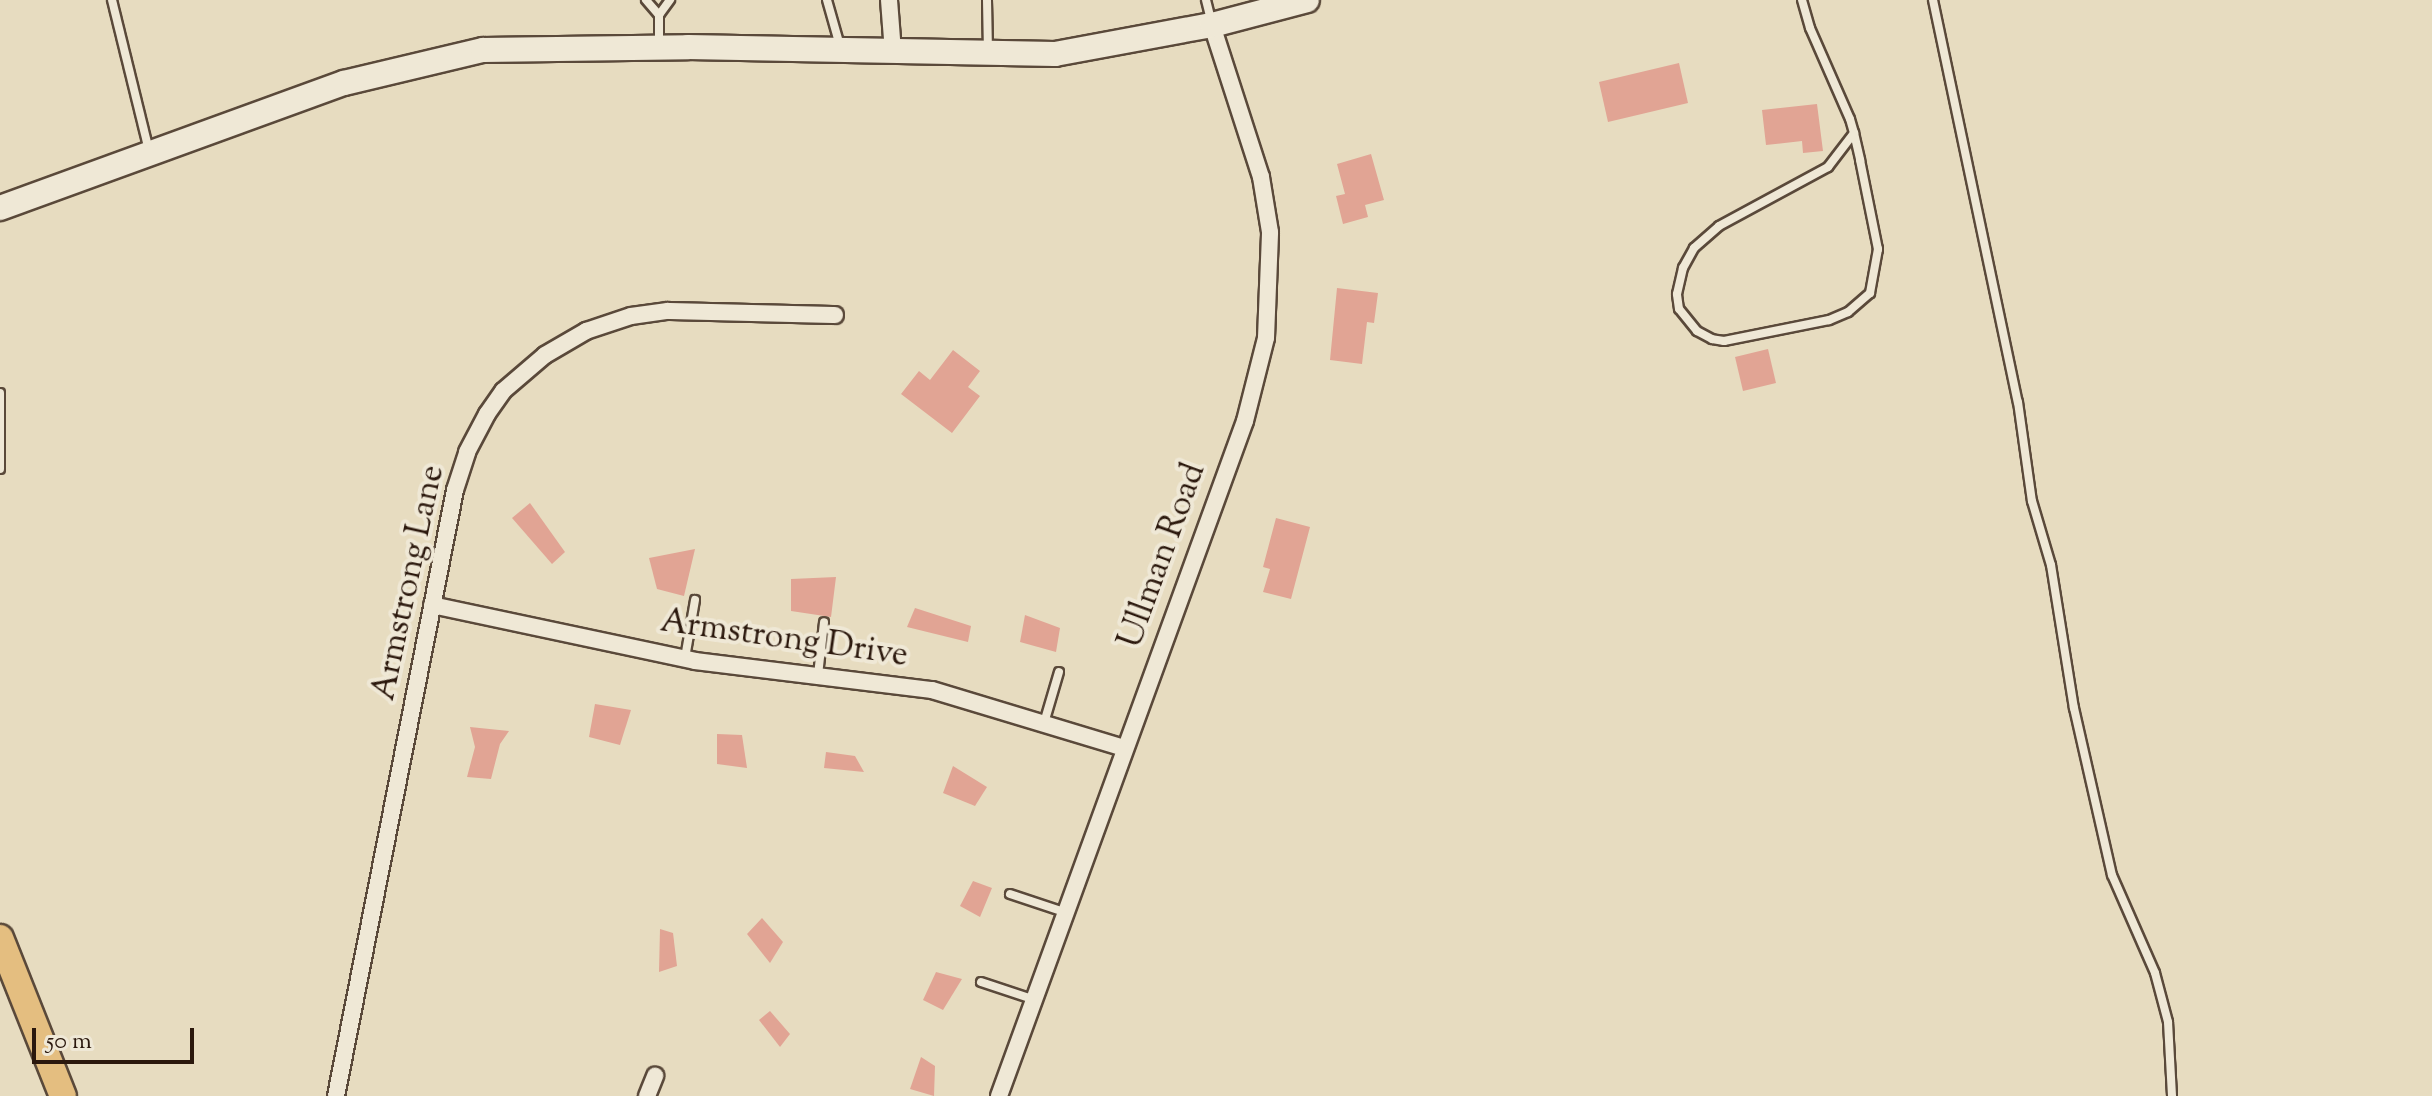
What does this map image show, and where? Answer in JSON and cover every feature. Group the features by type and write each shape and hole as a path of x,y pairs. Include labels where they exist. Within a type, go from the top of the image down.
{"main road":[{"path":"0,208 344,83 483,50 659,48 1055,54 1212,25 1307,0"},
{"path":"0,938 63,1096"}],"street":[{"path":"889,0 893,52"},
{"name":"Ullman Road","path":"999,1096 1245,421 1266,338 1270,232 1261,177 1212,25"},
{"name":"Armstrong Lane","path":"336,1096 455,490 467,452 503,391 545,355 586,331 643,314 704,311 835,315"},
{"name":"Armstrong Drive","path":"432,605 685,659 932,690 1124,748"},
{"path":"647,1096 655,1076"}],"lane":[{"path":"112,0 150,154"},
{"path":"646,0 659,15"},
{"path":"659,48 659,15 670,0"},
{"path":"827,0 841,51"},
{"path":"987,0 989,53"},
{"path":"1206,0 1212,25"},
{"path":"1802,0 1810,28 1854,133 1878,249 1870,293 1848,312 1829,320 1724,341 1697,331 1679,309 1677,294 1683,268 1694,248 1719,226 1828,167 1854,133"},
{"path":"1933,0 2018,402 2032,501 2051,565 2074,708 2112,875 2155,973 2168,1022 2172,1096"},
{"path":"0,393 0,469"},
{"path":"685,659 695,600"},
{"path":"818,676 824,622"},
{"path":"1044,723 1059,672"},
{"path":"1010,894 1064,912"},
{"path":"981,982 1032,999"}],"building":[{"path":"1679,63 1688,103 1608,122 1599,82"},
{"path":"1817,104 1823,151 1803,153 1802,141 1766,145 1762,110"},
{"path":"1371,154 1384,200 1365,205 1368,217 1343,224 1336,196 1345,194 1337,164"},
{"path":"1337,288 1378,293 1374,323 1367,322 1362,364 1330,360"},
{"path":"1768,349 1776,383 1743,391 1735,357"},
{"path":"953,350 980,371 968,387 980,396 952,433 901,394 919,371 930,380"},
{"path":"530,503 565,552 552,564 512,518"},
{"path":"1276,518 1310,527 1291,599 1263,592 1270,569 1263,567"},
{"path":"695,549 684,596 657,589 649,558"},
{"path":"836,577 831,617 791,611 791,579"},
{"path":"915,608 971,626 968,642 907,627"},
{"path":"1025,615 1060,628 1056,652 1020,642"},
{"path":"595,704 631,710 620,745 589,737"},
{"path":"470,727 509,731 500,744 491,779 467,777 475,747"},
{"path":"717,734 742,735 747,768 717,764"},
{"path":"826,752 855,756 864,772 824,768"},
{"path":"953,766 987,787 975,806 943,793"},
{"path":"973,881 992,888 980,917 960,906"},
{"path":"762,918 783,942 770,963 747,934"},
{"path":"660,929 673,933 677,966 659,972"},
{"path":"936,972 962,979 943,1010 923,1000"},
{"path":"770,1011 790,1034 780,1047 759,1020"},
{"path":"921,1057 935,1066 934,1096 910,1089"}]}
